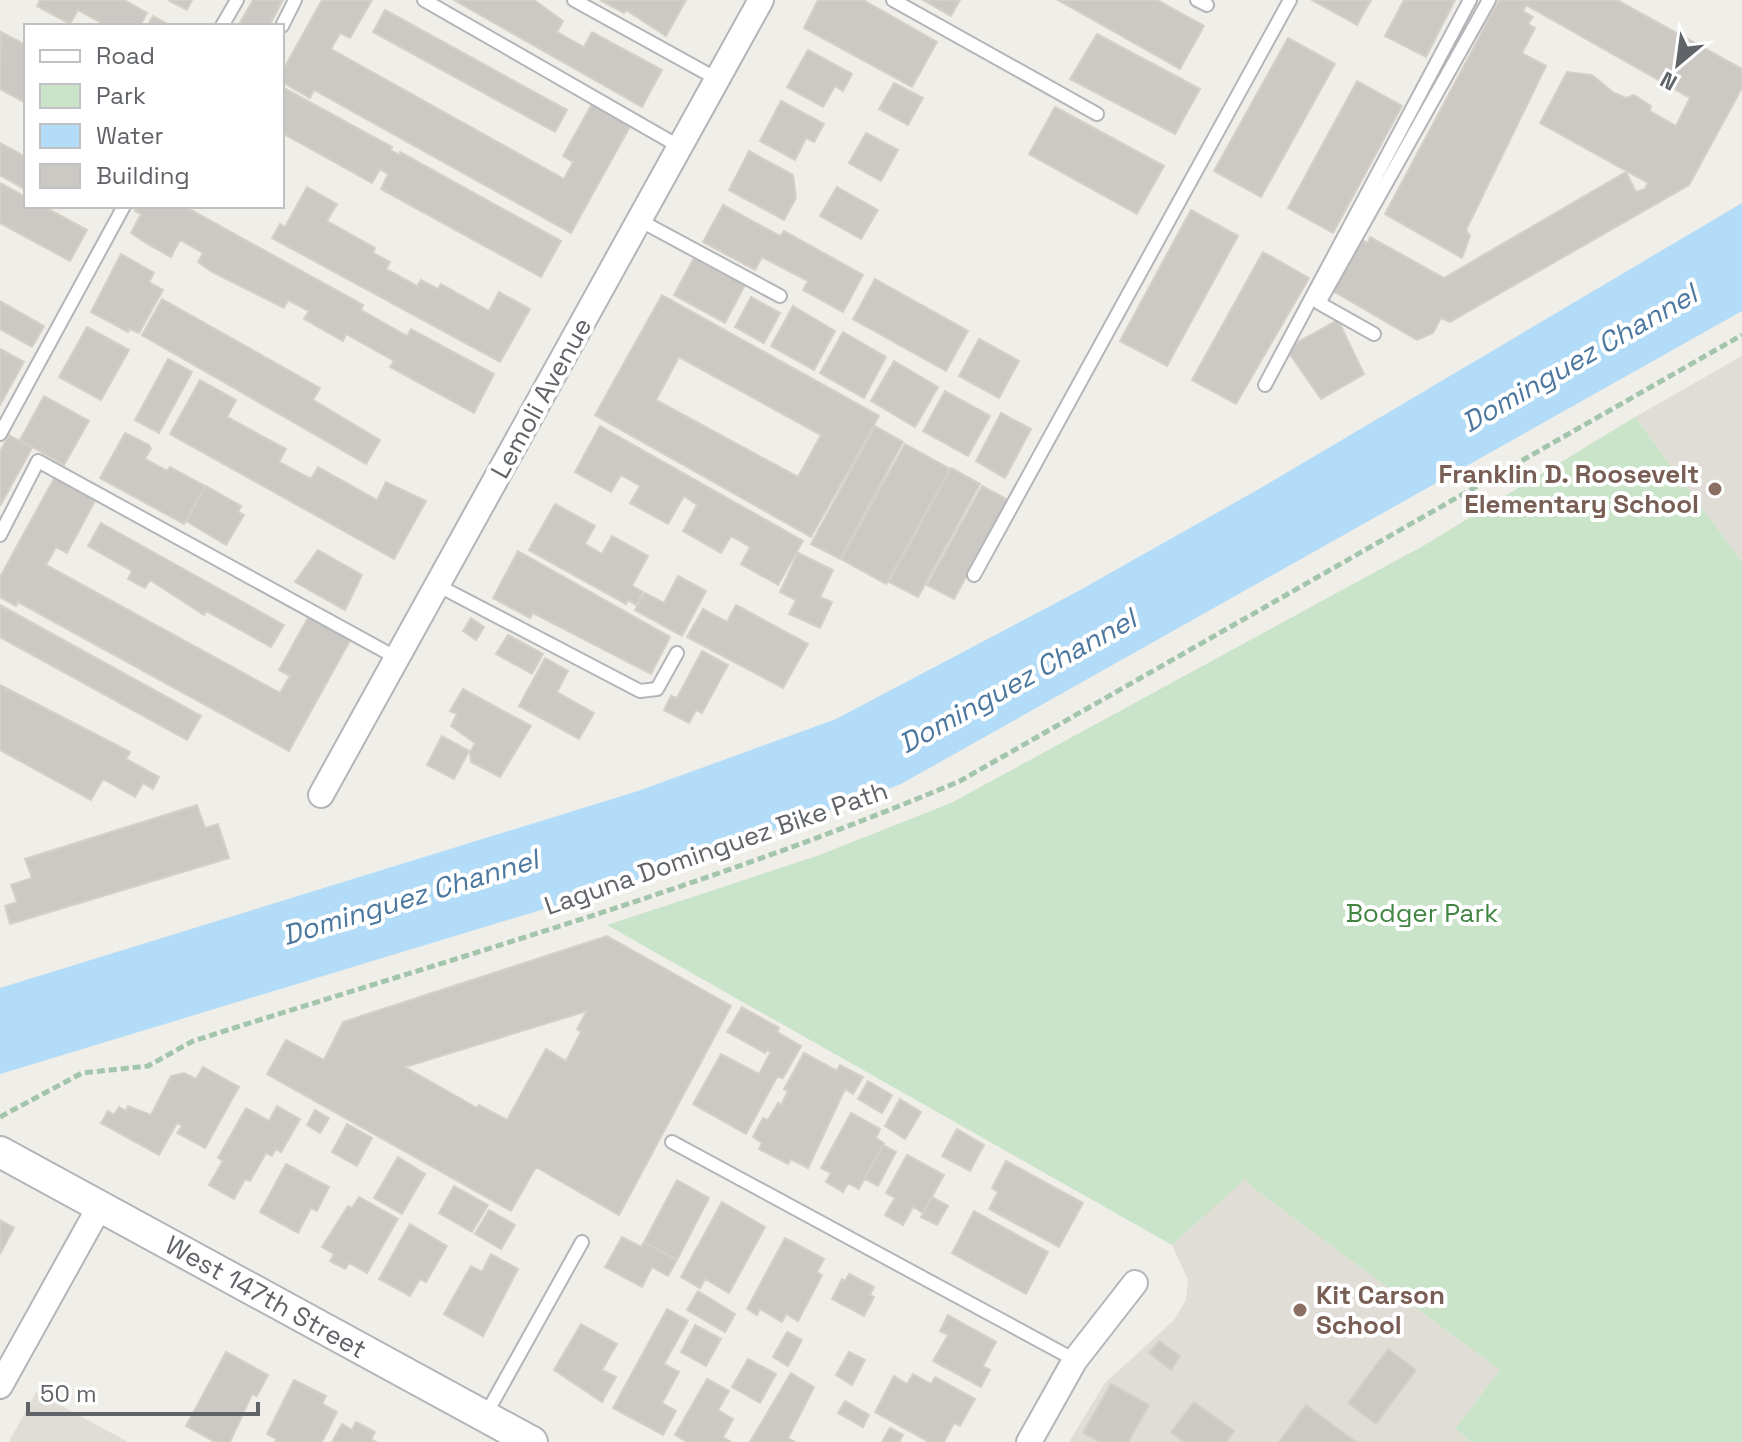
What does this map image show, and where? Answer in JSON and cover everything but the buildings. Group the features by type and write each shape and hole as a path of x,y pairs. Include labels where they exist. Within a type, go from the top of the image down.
{"street":[{"name":"Lemoli Avenue","path":"321,795 761,0"},
{"name":"West 147th Street","path":"0,1152 532,1442"},
{"path":"0,1386 100,1206"},
{"path":"1029,1442 1075,1360 1135,1283"}],"lane":[{"path":"223,24 237,0"},
{"path":"283,24 295,0"},
{"path":"424,0 680,147"},
{"path":"574,0 717,79"},
{"path":"893,0 1097,114"},
{"path":"974,575 1290,0"},
{"path":"1265,385 1470,0"},
{"path":"1374,334 1319,303 1489,0"},
{"path":"0,434 123,208"},
{"path":"639,220 780,296"},
{"path":"0,535 38,461 397,658"},
{"path":"437,585 640,691 657,689 677,653"},
{"path":"672,1142 1075,1360"},
{"path":"485,1416 582,1242"}],"path":[{"name":"Laguna Dominguez Bike Path","path":"0,1117 82,1073 148,1066 193,1041 729,871 868,820 960,781 1742,335"}],"shaded area":[{"name":"Franklin D. Roosevelt Elementary School","path":"1742,356 1742,562 1635,417"},
{"name":"Kit Carson School","path":"1245,1178 1257,1191 1500,1370 1455,1429 1472,1442 1069,1442 1105,1383 1174,1320 1186,1300 1188,1280 1172,1245"},
{"path":"36,1392 128,1442 9,1442"}],"green space":[{"name":"Bodger Park","path":"1635,417 1742,562 1742,1442 1472,1442 1455,1429 1500,1370 1257,1191 1245,1179 1172,1245 607,925 817,856 951,803 1423,546"}],"water":[{"name":"Dominguez Channel","path":"1742,203 1742,311 901,784 620,886 0,1074 0,988 638,791 836,719 1073,594 1259,489"}],"place":[{"name":"Franklin D. Roosevelt Elementary School","path":"1715,489"},
{"name":"Kit Carson School","path":"1300,1310"}]}
